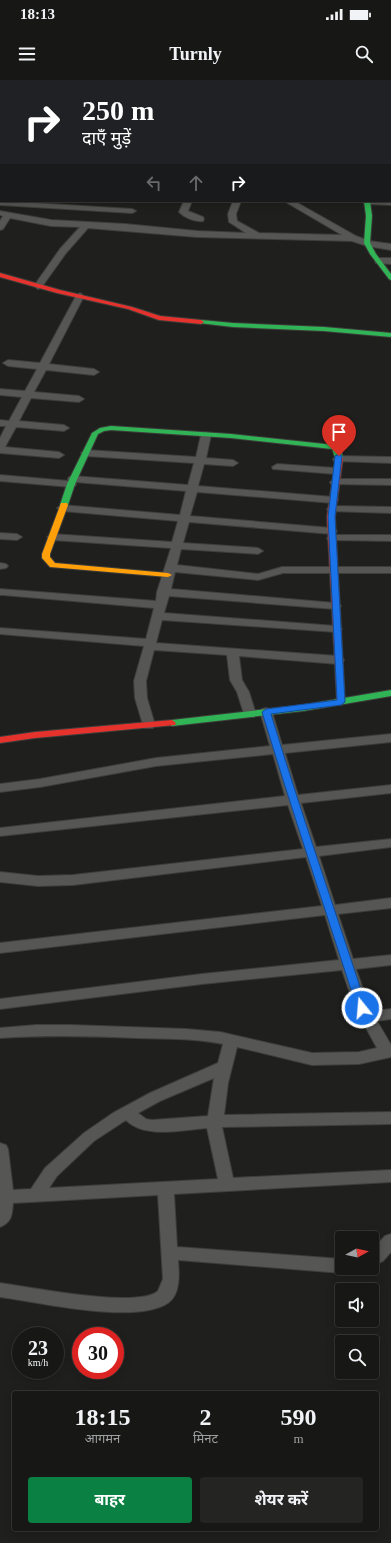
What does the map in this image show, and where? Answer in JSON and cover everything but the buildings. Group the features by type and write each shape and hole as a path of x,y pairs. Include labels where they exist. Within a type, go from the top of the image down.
{"street":[{"path":"0,80 36,80"},
{"path":"125,227 136,202"},
{"path":"188,202 183,212 200,219"},
{"path":"237,202 233,211 233,222 259,236"},
{"path":"290,202 353,238 367,243 391,247"},
{"path":"391,203 367,202 369,216 367,243 372,254 391,278"},
{"path":"0,204 132,211"},
{"path":"0,227 4,214 39,222 125,227 197,234 353,238"},
{"path":"38,286 63,251 86,225"},
{"path":"379,261 391,261"},
{"path":"0,275 59,292 130,308 159,318 233,325 324,329 391,335"},
{"path":"58,455 0,449 41,367 80,296"},
{"path":"8,363 94,372"},
{"path":"0,392 79,399"},
{"path":"0,423 64,428"},
{"path":"341,702 336,629 334,570 332,534 333,505 338,459 337,450 330,446 206,435 111,428 102,429 95,433 72,481 46,554 46,558 53,565 258,577 282,570 334,570 391,570"},
{"path":"149,725 142,702 140,681 206,435"},
{"path":"86,453 233,463"},
{"path":"338,459 391,460"},
{"path":"277,467 336,471"},
{"path":"0,478 193,488 333,505 391,510"},
{"path":"335,482 391,482"},
{"path":"62,508 332,534 391,538"},
{"path":"0,536 17,538"},
{"path":"52,536 258,551"},
{"path":"3,592 336,629"},
{"path":"163,592 335,606"},
{"path":"0,631 338,660"},
{"path":"234,652 234,672 236,680 243,692 250,714"},
{"path":"0,740 35,735 250,714 341,702 391,693"},
{"path":"0,1033 71,1030 186,1034 231,1041 312,1058 359,1058 389,1052 362,1008 312,852 293,800 266,712"},
{"path":"0,788 40,783 156,762 391,738"},
{"path":"0,832 391,789"},
{"path":"0,877 38,881 72,880 391,843"},
{"path":"0,948 391,903"},
{"path":"0,1004 202,979 391,960"},
{"path":"367,1017 391,1014"},
{"path":"227,1185 214,1130 220,1083 231,1041"},
{"path":"35,1196 50,1172 70,1156 89,1137 155,1097 224,1067"},
{"path":"128,1112 135,1121 143,1125 152,1126 215,1121 391,1118"},
{"path":"0,1149 6,1197 4,1217 0,1220"},
{"path":"6,1197 391,1176"},
{"path":"0,1290 59,1300 123,1304 151,1303 161,1299 168,1291 171,1279 171,1253 166,1189"},
{"path":"379,1254 391,1241"},
{"path":"171,1253 335,1265"}],"traffic: fast":[{"path":"367,202 369,216 367,243 373,254 391,278"},
{"path":"201,322 324,329 391,335"},
{"path":"64,505 71,484 95,433 102,429 111,428 231,436 334,447 337,450 339,458"},
{"path":"172,723 303,708 391,693"}],"traffic: slow":[{"path":"64,505 46,554 46,558 53,565 168,575"}],"traffic: jam":[{"path":"0,275 59,292 130,308 159,318 201,322"},
{"path":"339,458 331,517 341,702"},
{"path":"0,740 35,735 172,723"}],"route":[{"path":"339,456 331,517 341,702 266,712 293,800 312,852 362,1008"}]}
